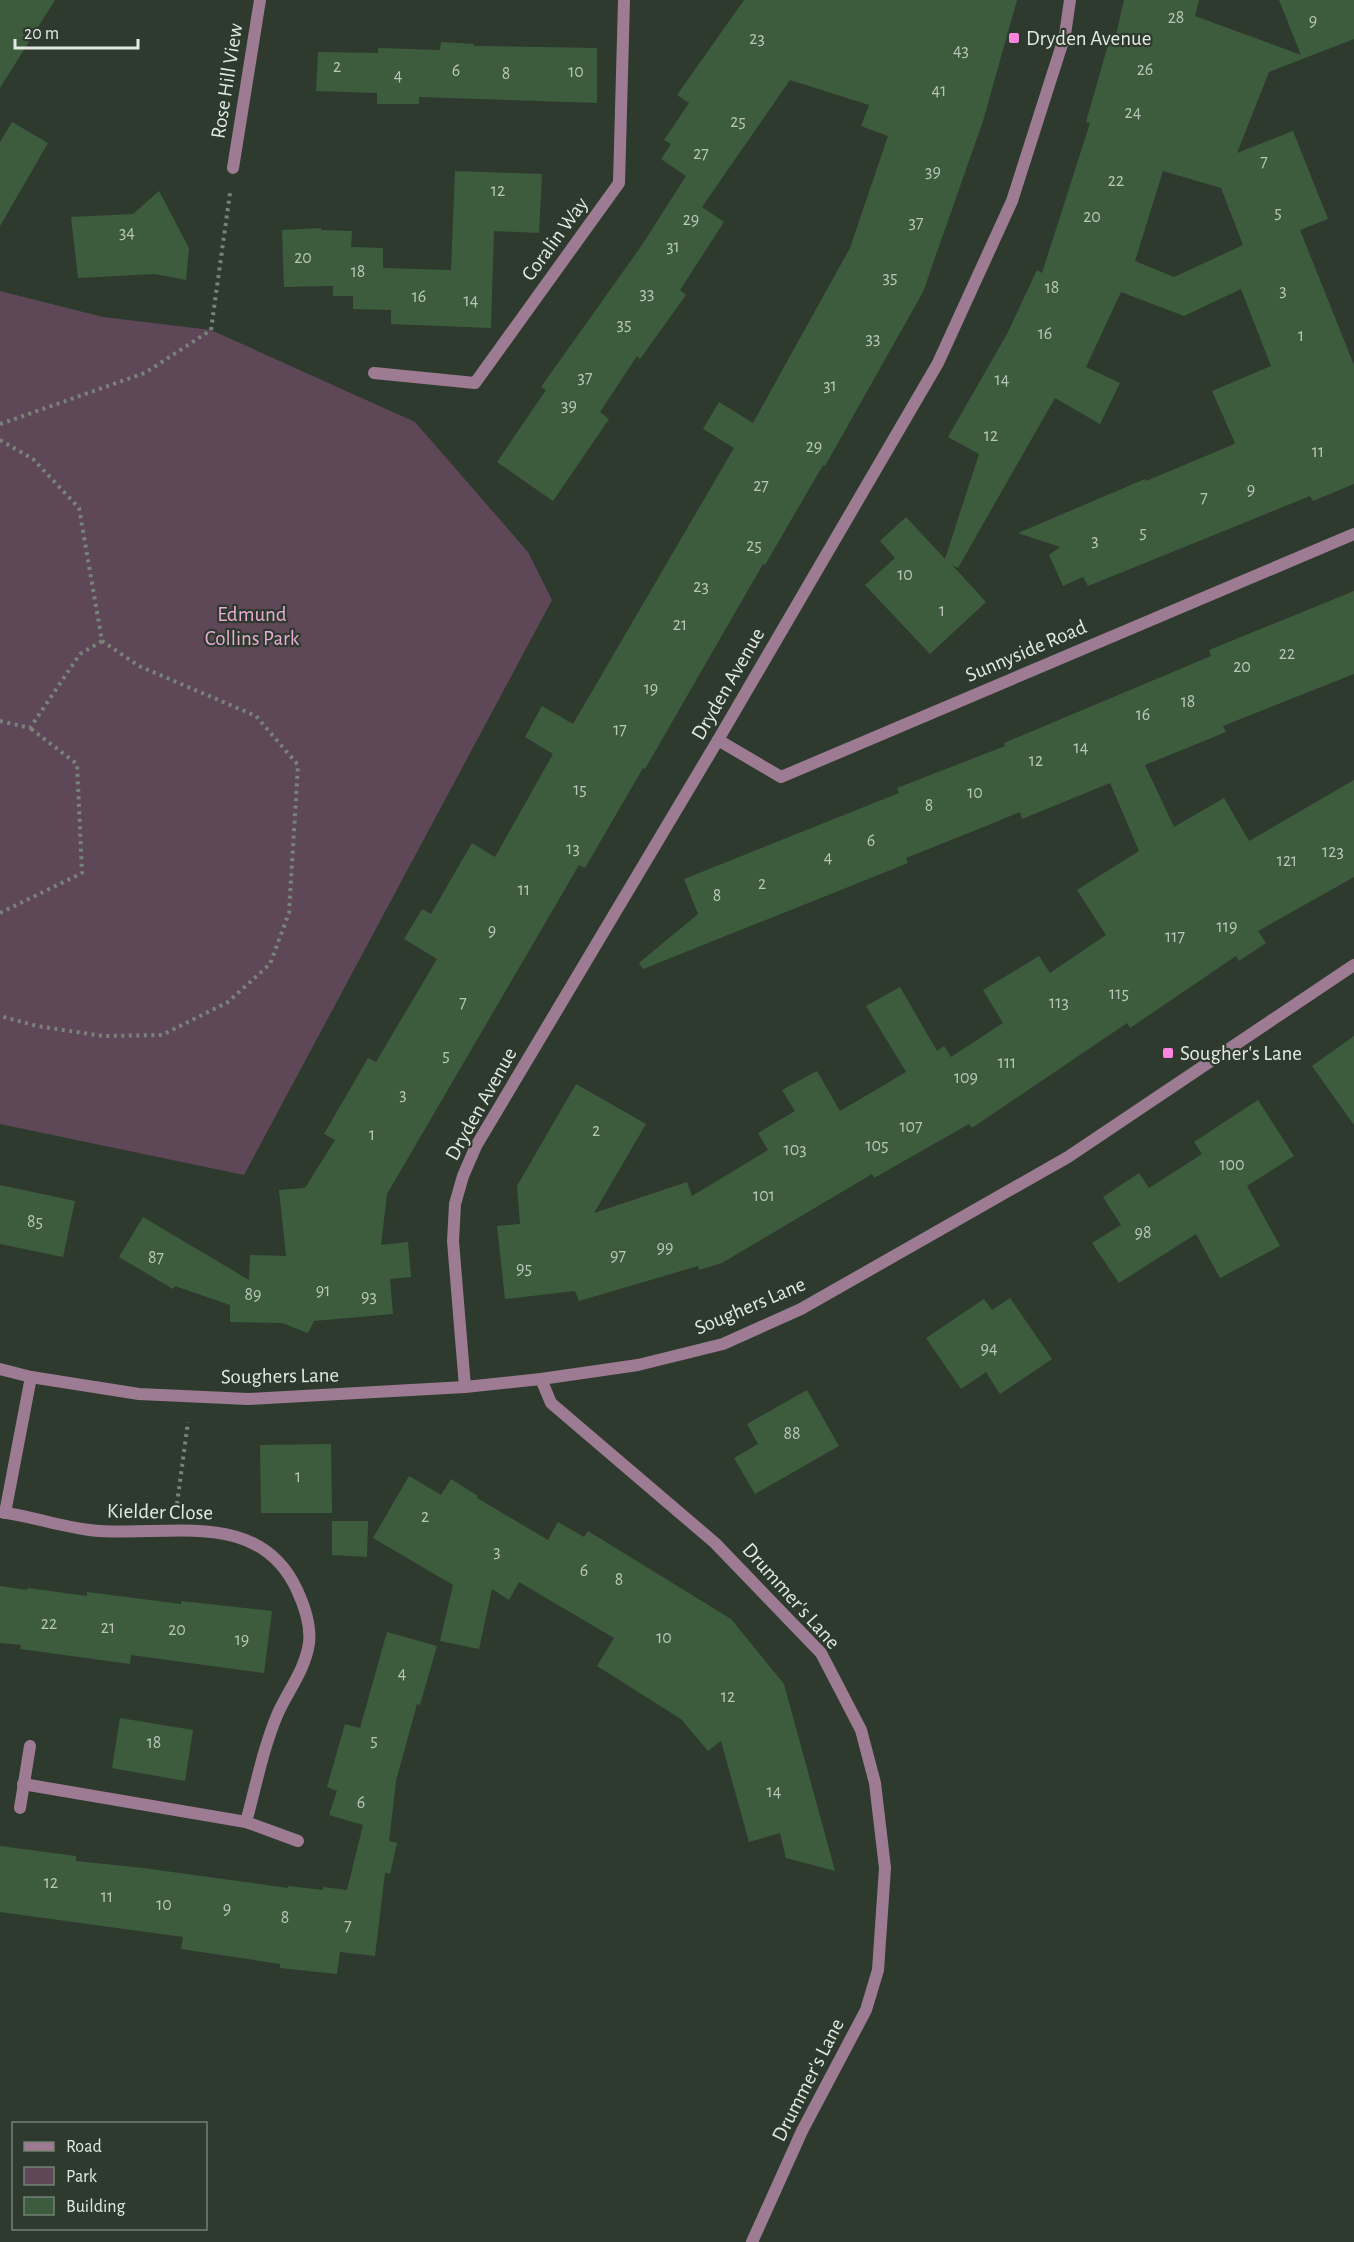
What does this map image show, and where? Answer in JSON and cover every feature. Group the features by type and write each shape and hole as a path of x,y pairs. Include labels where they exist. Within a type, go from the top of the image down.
{"street":[{"name":"Rose Hill View","path":"233,168 260,0"},
{"name":"Coralin Way","path":"374,373 475,383 619,183 624,0"},
{"name":"Dryden Avenue","path":"465,1388 453,1242 456,1204 463,1176 476,1146 718,740 938,363 1012,201 1065,35 1070,0"},
{"name":"Sunnyside Road","path":"718,740 781,777 1354,534"},
{"name":"Soughers Lane","path":"0,1369 31,1377 139,1394 248,1400 465,1388 638,1365 723,1344 801,1309 1068,1157 1354,965"},
{"name":"Kielder Close","path":"31,1377 2,1512 89,1530 134,1533 208,1530 241,1536 277,1561 291,1577 305,1605 309,1641 301,1672 279,1711 266,1745 246,1822"},
{"name":"Drummer's Lane","path":"541,1379 551,1403 715,1543 821,1653 861,1730 875,1783 885,1868 878,1970 866,2010 802,2131 752,2242"},
{"path":"20,1808 30,1746"},
{"path":"23,1784 246,1822 298,1841"}],"path":[{"path":"0,424 145,373 211,330 233,168"},
{"path":"0,440 33,459 79,508 102,640 139,666 256,716 298,765 289,914 270,964 228,1002 162,1035 103,1036 37,1026 0,1016"},
{"path":"30,728 80,654 102,640"},
{"path":"0,721 30,728 77,764 82,873 0,913"},
{"path":"173,1531 192,1396"}],"green space":[{"name":"Edmund Collins Park","path":"0,291 103,317 211,330 415,422 528,552 552,600 244,1175 0,1124"}],"building":[{"path":"0,0 55,0 0,88"},
{"path":"744,0 1017,0 983,121 923,292 825,466 823,465 765,565 763,564 645,769 643,768 585,868 579,865 387,1194 381,1245 408,1242 411,1277 390,1279 393,1314 314,1321 308,1333 282,1323 230,1322 230,1305 175,1286 173,1289 119,1257 143,1217 249,1280 250,1255 286,1256 279,1190 305,1188 335,1140 324,1134 368,1058 376,1062 437,959 404,939 422,909 431,914 472,843 495,857 553,754 525,737 542,706 573,724 734,448 703,429 719,402 753,423 850,248 888,136 861,126 869,105 790,80 702,207 724,222 680,290 686,295 640,359 637,356 600,412 609,419 553,501 497,462 546,390 541,387 642,245 686,176 661,159 671,144 664,140 689,103 677,95"},
{"path":"1124,0 1199,0 1195,16 1301,55 1279,0 1354,0 1354,39 1269,72 1237,153 1293,131 1328,219 1300,230 1354,365 1354,484 1313,501 1310,496 1088,586 1083,577 1063,586 1049,555 1060,547 1018,533 1232,445 1235,443 1212,391 1271,366 1241,289 1184,316 1121,292 1086,367 1120,383 1100,424 1055,398 958,568 952,565 986,602 930,654 865,585 895,558 880,541 906,517 945,559 979,454 948,437 1007,334 1037,270 1042,273 1090,123 1086,122 1110,38 1115,39","holes":["1163,171 1221,188 1243,245 1174,277 1135,261"]},
{"path":"441,42 474,44 474,46 597,48 597,103 419,97 419,104 377,104 377,93 316,91 318,52 378,53 378,48 440,50"},
{"path":"12,122 48,143 0,226 0,142"},
{"path":"455,171 542,174 539,233 494,231 491,328 391,324 391,310 353,309 353,296 333,296 333,286 284,287 282,230 321,228 321,230 352,231 351,247 383,248 383,268 451,270"},
{"path":"159,191 189,248 186,280 155,274 78,278 71,217 133,214"},
{"path":"1354,591 1354,674 1223,726 1226,732 1145,765 1174,827 1224,798 1249,841 1354,780 1354,877 1258,931 1266,943 1239,961 1236,956 1130,1028 1127,1023 972,1128 969,1124 874,1178 872,1174 722,1263 699,1270 698,1266 579,1301 575,1291 505,1299 497,1226 520,1224 517,1186 576,1084 646,1124 594,1213 687,1182 692,1196 768,1150 758,1133 795,1111 782,1090 817,1071 840,1111 906,1072 866,1006 900,987 937,1051 944,1046 951,1057 1003,1023 983,990 1039,956 1050,973 1106,935 1077,890 1139,851 1110,783 1022,819 1020,812 906,858 908,863 643,969 639,963 698,914 684,879 899,793 897,788 1005,746 1004,743 1211,656 1209,650"},
{"path":"1354,1036 1354,1125 1312,1066"},
{"path":"1258,1100 1294,1156 1247,1186 1280,1246 1220,1278 1196,1234 1119,1283 1092,1243 1121,1225 1103,1197 1139,1173 1149,1188 1202,1154 1194,1142"},
{"path":"0,1185 75,1201 63,1257 0,1244"},
{"path":"1010,1298 1052,1359 1000,1394 986,1372 961,1389 926,1338 984,1299 992,1310"},
{"path":"807,1390 839,1446 755,1494 734,1458 758,1444 747,1424"},
{"path":"331,1444 332,1513 261,1513 260,1445"},
{"path":"409,1476 441,1495 451,1479 478,1496 477,1498 548,1540 558,1522 584,1537 588,1531 731,1619 784,1684 835,1871 786,1858 780,1833 749,1842 721,1741 708,1751 681,1719 597,1666 614,1638 519,1582 509,1600 492,1589 479,1649 440,1641 453,1585 373,1538"},
{"path":"332,1521 368,1521 367,1557 332,1555"},
{"path":"0,1586 87,1596 87,1592 181,1604 181,1601 272,1611 264,1673 131,1655 130,1664 20,1649 21,1645 0,1643"},
{"path":"387,1632 437,1646 420,1705 417,1704 396,1781 389,1841 397,1843 390,1874 385,1873 375,1956 340,1952 337,1974 280,1968 280,1964 181,1949 183,1937 0,1912 0,1846 76,1856 76,1861 288,1888 288,1886 323,1890 323,1887 347,1890 363,1825 329,1815 337,1791 327,1787 345,1724 360,1728"},
{"path":"120,1718 193,1730 185,1781 112,1768"}],"place":[{"name":"Dryden Avenue","path":"1014,38"},
{"name":"Sougher's Lane","path":"1168,1053"}]}
